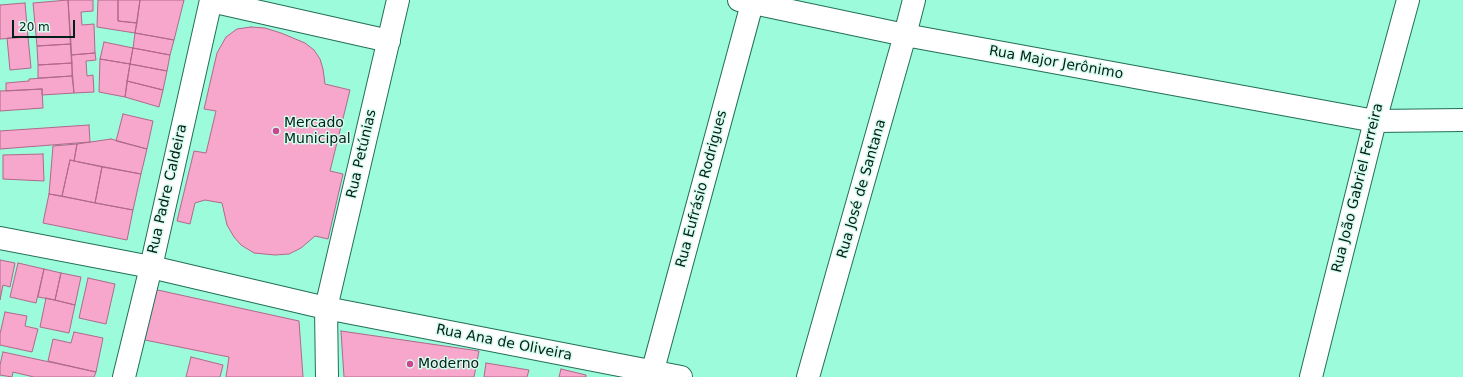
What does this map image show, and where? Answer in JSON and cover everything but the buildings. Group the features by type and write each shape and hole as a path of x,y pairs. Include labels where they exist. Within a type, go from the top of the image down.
{"street":[{"name":"Rua Petúnias","path":"327,377 326,308 398,0"},
{"name":"Rua José de Santana","path":"808,377 914,0"},
{"name":"Rua João Gabriel Ferreira","path":"1311,377 1375,121 1408,0"},
{"path":"211,1 389,41"},
{"name":"Rua Padre Caldeira","path":"124,377 151,266 211,1"},
{"name":"Rua Major Jerônimo","path":"748,1 905,36 1375,121 1463,120"},
{"name":"Rua Eufrásio Rodrigues","path":"651,374 748,1"},
{"name":"Rua Ana de Oliveira","path":"0,238 151,266 326,308 651,374 681,377"}],"place":[{"name":"Mercado Municipal","path":"276,131"},
{"name":"Moderno","path":"410,364"}]}
